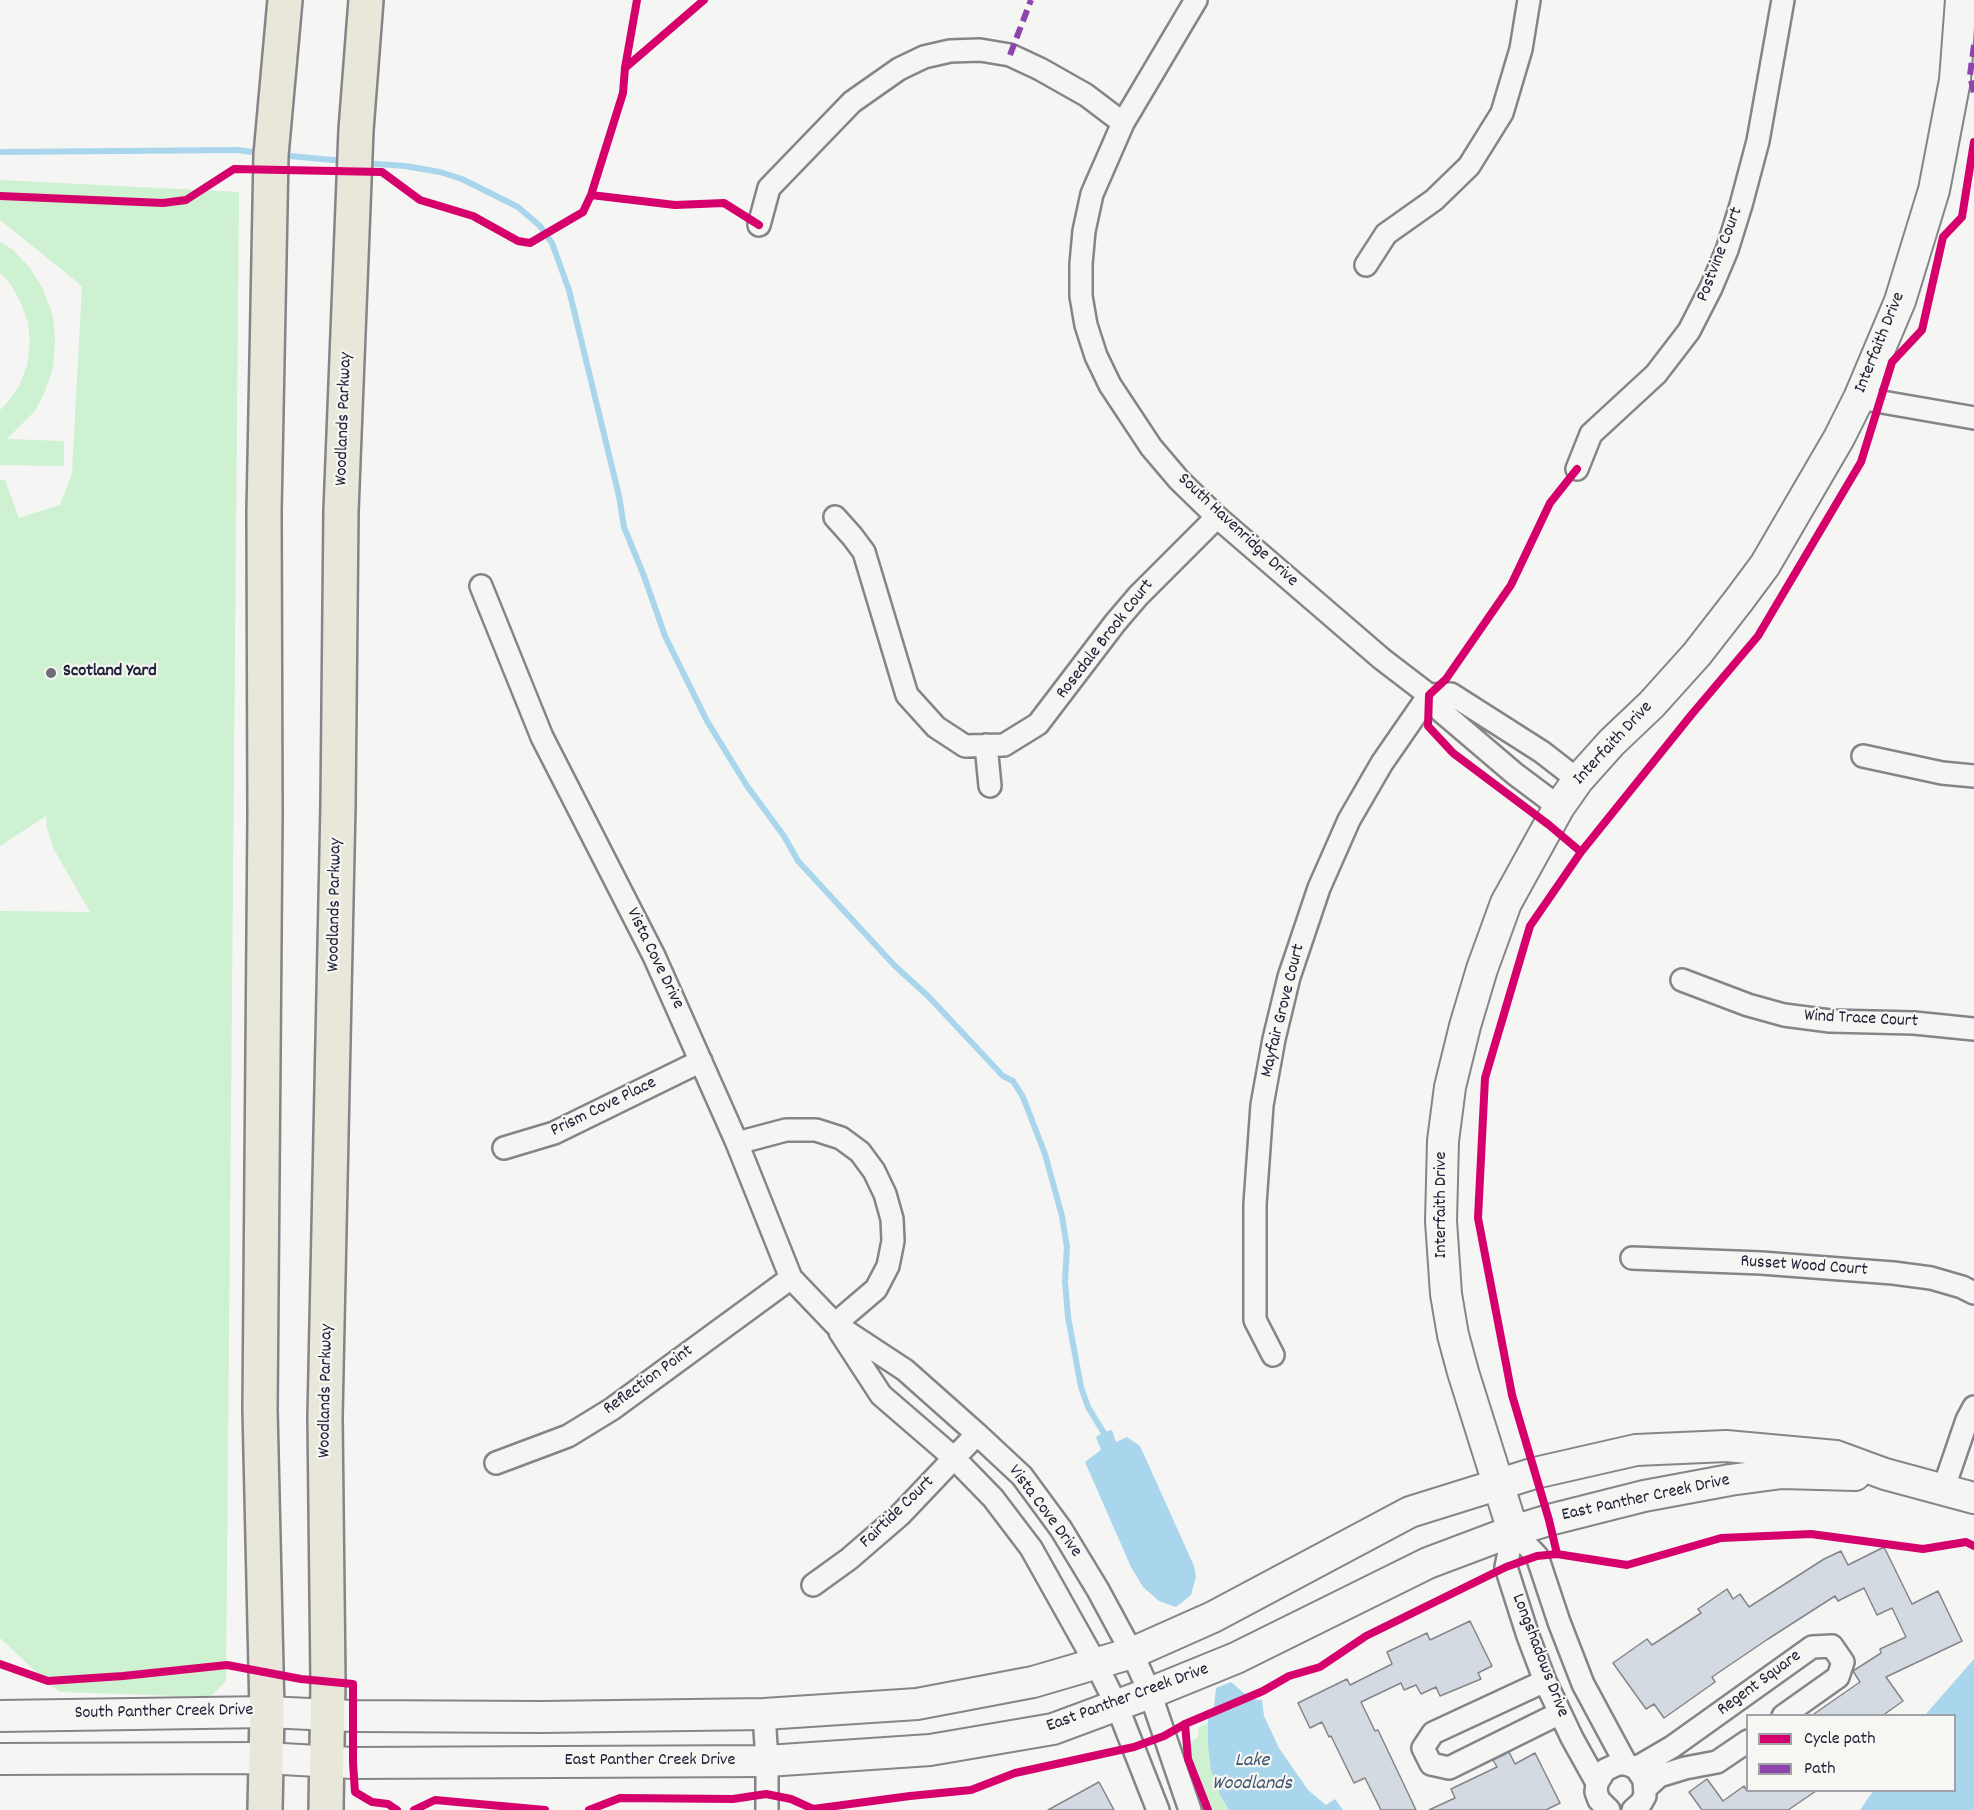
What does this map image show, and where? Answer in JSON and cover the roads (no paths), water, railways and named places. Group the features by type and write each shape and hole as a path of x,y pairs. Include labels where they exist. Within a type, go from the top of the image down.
{"main road":[{"path":"265,1810 267,1712 260,1409 265,815 264,512 271,155 285,0"},
{"name":"Woodlands Parkway","path":"326,1810 328,1715 326,1417 338,817 341,512 356,130 366,0"}],"street":[{"name":"South Havenridge Drive","path":"1196,0 1123,123 1092,194 1084,231 1081,264 1086,325 1096,356 1129,416 1179,480 1217,517 1382,659 1430,695 1449,718 1515,774 1559,807"},
{"path":"1366,265 1386,234 1434,200 1469,166 1475,157 1502,113 1521,49 1529,0"},
{"name":"Postvine Court","path":"1577,469 1591,434 1656,374 1689,331 1712,288 1727,250 1758,141 1783,0"},
{"name":"Interfaith Drive","path":"1513,1531 1462,1372 1453,1335 1446,1294 1441,1221 1443,1141 1450,1087 1482,969 1506,903 1559,807 1578,780 1612,742 1652,704 1697,654 1739,600 1765,565 1839,438 1859,398 1900,301 1934,190 1951,103 1966,45 1966,4"},
{"path":"759,225 769,188 852,102 899,69 924,57 950,51 980,50 1010,55 1040,69 1086,96 1123,123"},
{"path":"1859,398 1974,418"},
{"name":"Rosedale Brook Court","path":"834,517 864,552 907,695 936,727 965,746 1004,746 1038,724 1138,596 1217,517"},
{"name":"Vista Cove Drive","path":"481,586 542,737 654,956 736,1143 791,1278 835,1324 880,1395 954,1458 993,1498 1031,1548 1117,1706 1158,1810"},
{"name":"South Havenridge Drive","path":"1430,695 1450,694 1542,752 1578,780"},
{"name":"Mayfair Grove Court","path":"1273,1355 1255,1320 1255,1204 1262,1105 1274,1039 1289,977 1319,888 1349,820 1382,763 1430,695"},
{"path":"986,745 990,786"},
{"path":"1863,756 1942,773 1974,776"},
{"name":"Wind Trace Court","path":"1682,980 1748,1005 1784,1015 1830,1021 1914,1023 1974,1029"},
{"name":"Prism Cove Place","path":"504,1148 554,1133 701,1061"},
{"path":"736,1143 786,1130 816,1130 841,1138 860,1152 874,1171 885,1194 892,1219 893,1241 888,1266 876,1289 835,1324"},
{"name":"Russet Wood Court","path":"1632,1258 1761,1263 1893,1273 1931,1278 1974,1293"},
{"name":"Reflection Point","path":"496,1462 568,1436 612,1409 791,1278"},
{"name":"Vista Cove Drive","path":"835,1324 905,1370 977,1434 1022,1476 1061,1529 1132,1653 1150,1694 1190,1810"},
{"path":"1943,1490 1967,1420 1974,1407"},
{"name":"Fairtide Court","path":"813,1585 849,1559 900,1515 977,1434"},
{"name":"East Panther Creek Drive","path":"328,1715 542,1717 764,1714 917,1704 1033,1682 1132,1653 1213,1617 1410,1512 1536,1473 1636,1450 1726,1446 1780,1449 1836,1456 1885,1474 1974,1498"},
{"name":"East Panther Creek Drive","path":"265,1758 327,1762 767,1761 930,1750 1053,1729 1150,1694 1236,1658 1428,1563 1513,1531 1644,1496 1730,1480 1782,1473 1885,1474"},
{"name":"Longshadows Drive","path":"1513,1531 1506,1567 1528,1636 1560,1713 1597,1783 1596,1792 1599,1800 1609,1810"},
{"name":"Longshadows Drive","path":"1513,1531 1537,1556 1583,1684 1631,1766 1644,1780 1646,1788"},
{"name":"Regent Square","path":"1631,1766 1672,1747 1812,1647 1832,1646 1843,1662 1838,1677 1787,1714"},
{"path":"1545,1681 1433,1733 1423,1748 1431,1764 1449,1768 1560,1713"},
{"name":"South Panther Creek Drive","path":"0,1716 267,1712 328,1715"},
{"path":"764,1714 767,1810"},
{"path":"1634,1810 1645,1796 1646,1788 1659,1776 1717,1762 1746,1742"},
{"path":"0,1759 265,1758"},
{"path":"1597,1783 1605,1770 1618,1764 1631,1766"}],"water":[{"path":"1112,1430 1116,1442 1127,1437 1140,1446 1194,1566 1196,1577 1191,1595 1176,1607 1159,1601 1143,1587 1131,1567 1085,1462 1101,1450 1096,1437"},
{"path":"1974,1659 1974,1810 1860,1810 1872,1792 1956,1792 1956,1714 1926,1714"},
{"name":"Lake Woodlands","path":"1231,1682 1251,1699 1262,1700 1264,1716 1279,1748 1308,1790 1326,1805 1335,1799 1343,1810 1229,1810 1220,1795 1211,1770 1208,1716 1214,1706 1216,1688"}],"waterway":[{"path":"0,152 238,150 260,153"},
{"path":"279,155 344,161"},
{"path":"363,163 405,166 440,172 462,179 518,207 540,226 552,243 569,290 619,496 624,527 665,636 707,721 747,786 784,836 798,861 895,966 928,996 1003,1076 1013,1081 1023,1097 1045,1154 1062,1216 1067,1247 1065,1281 1068,1317 1081,1387 1088,1407 1107,1438"}],"place":[{"name":"Scotland Yard","path":"51,673"}]}
